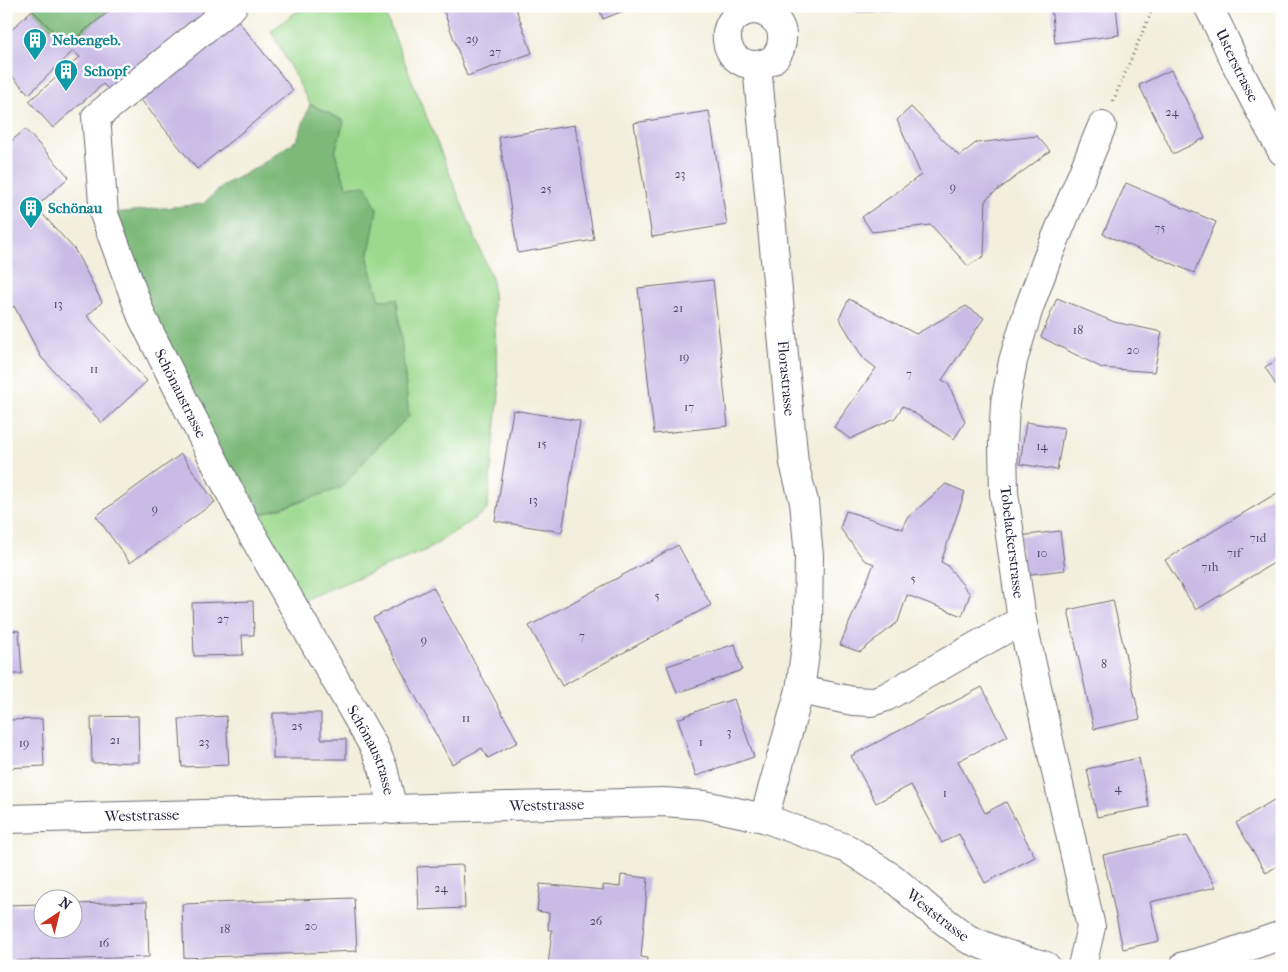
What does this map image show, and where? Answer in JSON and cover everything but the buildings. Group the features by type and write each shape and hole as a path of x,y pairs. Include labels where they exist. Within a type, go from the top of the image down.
{"street":[{"name":"Schönaustrasse","path":"233,6 96,117 104,214 142,317 244,520 374,747 383,768 393,810"},
{"name":"Usterstrasse","path":"1208,6 1221,29 1234,61 1282,150"},
{"name":"Florastrasse","path":"757,65 794,463 804,502 809,556 808,622 800,690 764,818"},
{"name":"Tobelackerstrasse","path":"1082,966 1091,928 1022,620 1004,493 1002,445 1004,403 1013,361 1029,308 1047,259 1102,126"},
{"path":"800,690 853,701 871,702 886,697 1022,620"},
{"name":"Weststrasse","path":"6,819 664,802 704,805 764,818 848,849 894,880 968,939 1000,952 1046,966"},
{"path":"1184,966 1221,956 1282,935"}],"path":[{"path":"1102,126 1153,8"}],"green space":[{"path":"37,6 115,6 67,45 32,10"},
{"path":"304,6 382,6 492,279 499,394 487,510 429,549 293,604 244,520 341,488 375,449 409,416 397,299 380,300 368,259 377,210 346,186 335,152 344,121 310,104 271,31"},
{"path":"310,104 344,121 335,152 346,186 367,186 377,210 368,259 380,300 397,299 409,416 375,449 341,488 244,520 104,214 203,204 225,184 256,168 297,140"}],"place":[{"name":"Nebengeb.","path":"35,61"},
{"name":"Schopf","path":"66,92"},
{"name":"Schönau","path":"31,229"}]}
